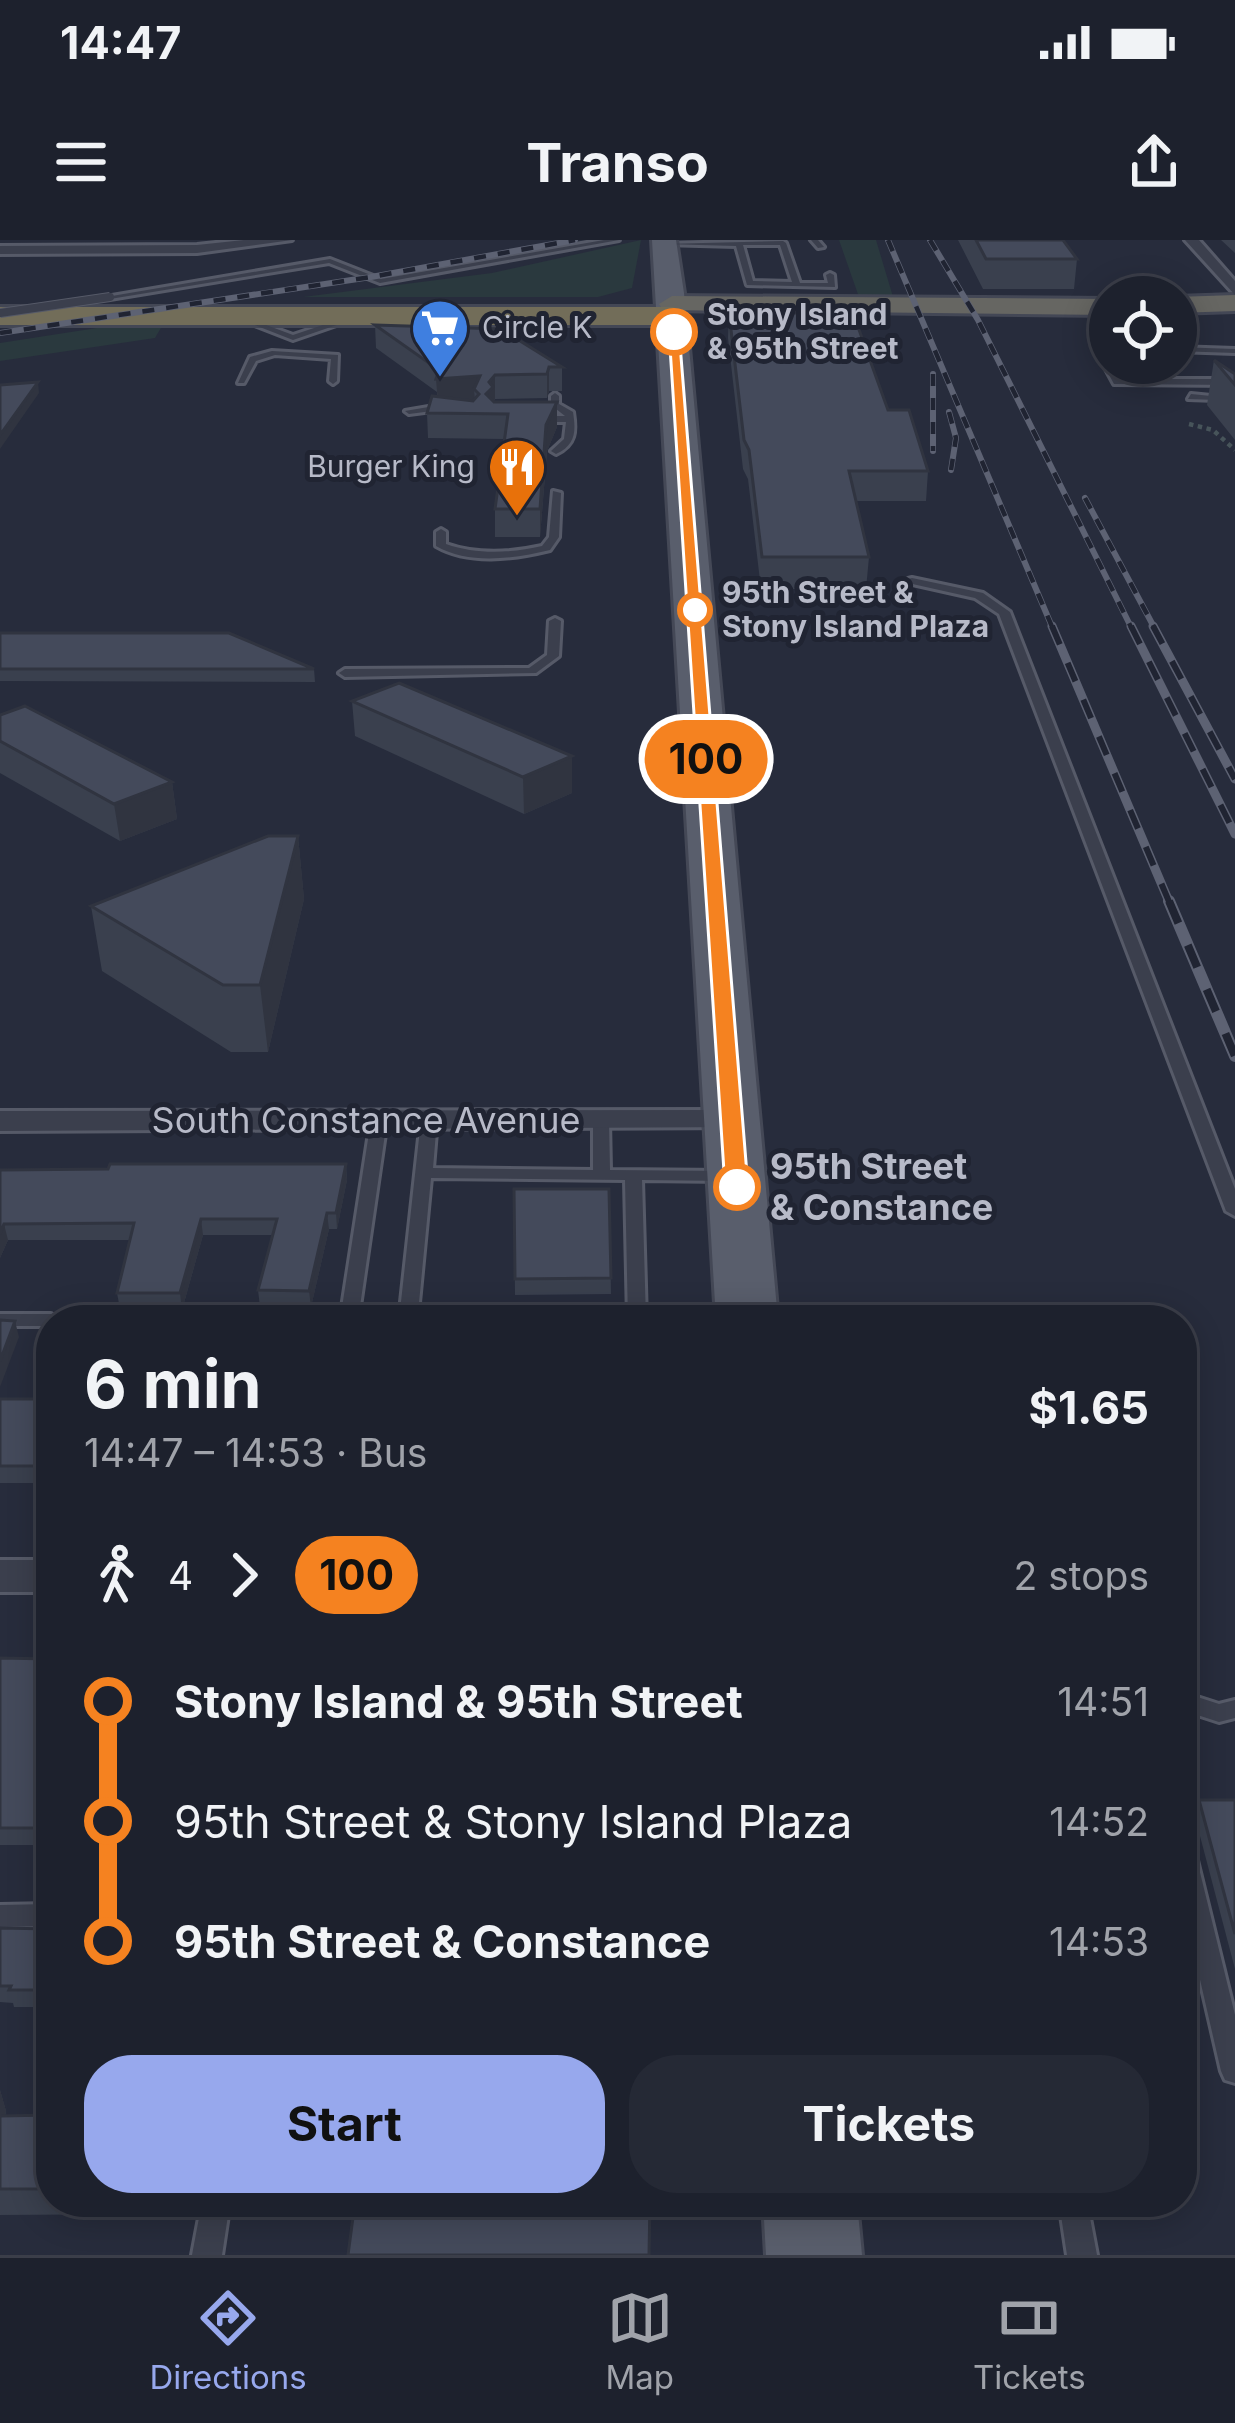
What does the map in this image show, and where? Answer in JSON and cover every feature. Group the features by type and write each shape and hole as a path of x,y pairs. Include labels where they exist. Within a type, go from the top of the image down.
{"highway":[{"path":"1197,307 1235,303"},
{"path":"88,306 234,316 672,310"},
{"path":"0,312 88,306 1089,310"},
{"path":"1197,311 1235,315"}],"main road":[{"path":"667,241 745,1305"},
{"path":"811,2217 814,2255"}],"street":[{"path":"0,250 197,249 285,240"},
{"path":"1192,240 1235,290"},
{"name":"South Constance Avenue","path":"0,1121 732,1120"},
{"path":"0,1576 36,1576"}],"lane":[{"path":"0,312 88,306 330,261 380,281 616,240"},
{"path":"667,241 740,244 773,240"},
{"path":"754,242 783,242 795,285"},
{"path":"740,244 750,283 832,285 830,275"},
{"path":"1197,350 1235,351"},
{"path":"241,381 259,356 315,353 337,359 332,381"},
{"path":"1197,382 1235,382"},
{"path":"1191,397 1235,397"},
{"path":"1217,397 1229,413"},
{"path":"536,406 563,409"},
{"path":"516,414 563,409"},
{"path":"556,451 570,441 563,409"},
{"path":"409,411 460,412"},
{"path":"441,532 441,546 455,552 524,553 546,548 554,537 556,493"},
{"path":"912,581 980,595 1004,612 1235,1211"},
{"path":"345,673 532,670 554,656 555,621"},
{"path":"351,1305 379,1120"},
{"path":"410,1305 429,1120"},
{"path":"601,1120 602,1175"},
{"path":"426,1173 736,1176"},
{"path":"633,1175 637,1305"},
{"path":"0,1320 36,1320"},
{"path":"1197,1706 1219,1713 1235,1709"},
{"path":"1197,1910 1235,2071"},
{"path":"0,1916 36,1916"},
{"path":"207,2255 213,2217"},
{"path":"1076,2217 1082,2255"}],"path":[{"path":"1202,428 1222,429"}],"shaded area":[{"path":"641,240 632,288 598,297 303,297 492,273"},
{"path":"839,240 876,240 894,300 860,300"},
{"path":"165,321 155,338 0,361 0,343"}],"building":[{"path":"976,240 1063,240 1077,259 986,259"},
{"path":"729,313 853,313 888,410 909,410 928,471 849,471 869,557 762,557"},
{"path":"375,325 501,329 562,367 549,367 547,374 495,375 486,394 494,402 557,402 546,425 540,509 495,509 508,414 427,413 432,396 473,401 479,394 474,389 480,376 436,379 439,370"},
{"path":"1214,360 1235,374 1235,385"},
{"path":"38,382 0,435 0,385"},
{"path":"0,633 229,633 314,669 0,669"},
{"path":"399,683 572,756 523,777 352,701"},
{"path":"25,706 172,782 114,804 0,741 0,715"},
{"path":"268,836 298,836 260,985 223,985 91,906"},
{"path":"110,1164 346,1164 336,1213 327,1213 309,1291 258,1290 277,1219 201,1219 180,1293 117,1293 134,1223 4,1224 0,1234 0,1170 108,1169"},
{"path":"514,1189 609,1189 611,1278 515,1279"},
{"path":"0,1320 15,1321 0,1361"},
{"path":"0,1399 36,1399 36,1466 0,1466"},
{"path":"0,1658 36,1659 36,1828 0,1828"},
{"path":"1199,1800 1235,1800 1235,1934"},
{"path":"0,1928 36,1929 36,1990 0,1986"},
{"path":"36,2115 36,2189 0,2189 0,2116"},
{"path":"353,2217 650,2217 649,2255 348,2255"}],"railway":[{"path":"0,333 371,277 575,240"},
{"path":"888,240 1053,629"},
{"path":"930,240 978,320 1132,629"},
{"path":"933,374 933,451"},
{"path":"949,412 956,438 951,470"},
{"path":"1085,498 1155,629"},
{"path":"1052,626 1170,904"},
{"path":"1131,626 1235,834"},
{"path":"1153,626 1235,779"},
{"path":"1169,901 1235,1056"}],"bus line":[{"name":"100","path":"674,332 737,1187"}],"place":[{"name":"Stony Island & 95th Street","path":"674,332"},
{"name":"Circle K","path":"440,379"},
{"name":"Burger King","path":"517,518"},
{"name":"95th Street & Stony Island Plaza","path":"695,610"},
{"name":"95th Street & Constance","path":"737,1187"}]}
